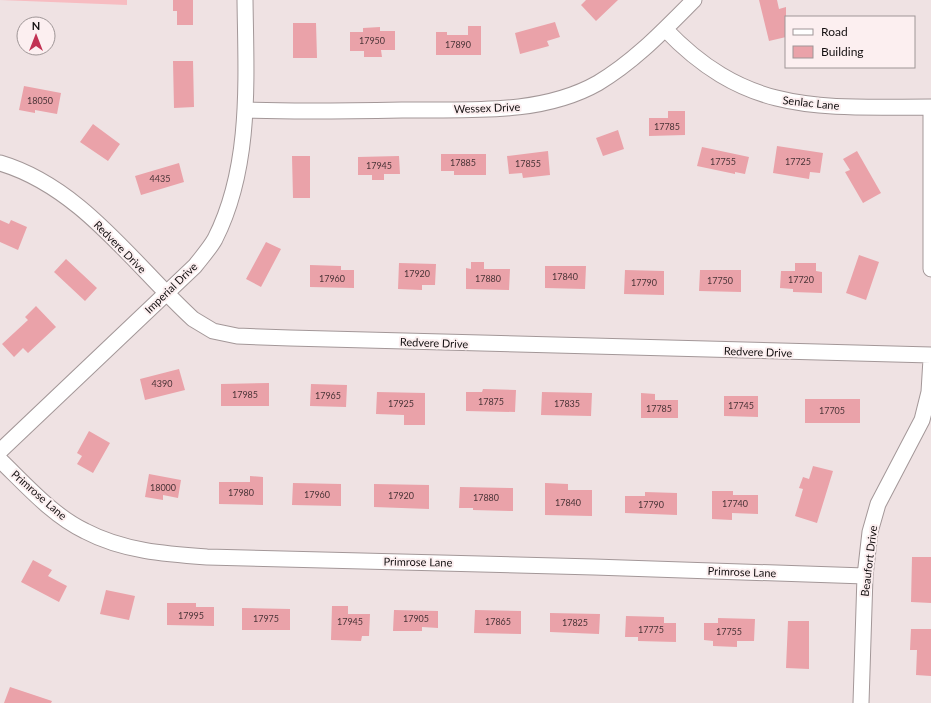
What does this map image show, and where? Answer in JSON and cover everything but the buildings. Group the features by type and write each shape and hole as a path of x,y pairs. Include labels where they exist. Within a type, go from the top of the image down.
{"street":[{"name":"Imperial Drive","path":"0,451 195,266 214,240 226,213 235,179 245,110 245,0"},
{"name":"Wessex Drive","path":"245,110 467,109 524,106 561,99 597,83 632,60 694,0"},
{"name":"Senlac Lane","path":"665,29 683,48 711,70 747,90 778,100 824,106 931,107"},
{"path":"931,107 931,269"},
{"name":"Redvere Drive","path":"0,163 18,169 49,184 77,205 193,319 213,331 237,336 931,355"},
{"name":"Beaufort Drive","path":"861,703 865,576 870,532 878,504 922,420 929,392 931,359"},
{"name":"Primrose Lane","path":"0,460 53,510 84,531 118,545 159,554 207,557 865,576"}],"shaded area":[{"path":"0,0 127,0 127,5"}]}
